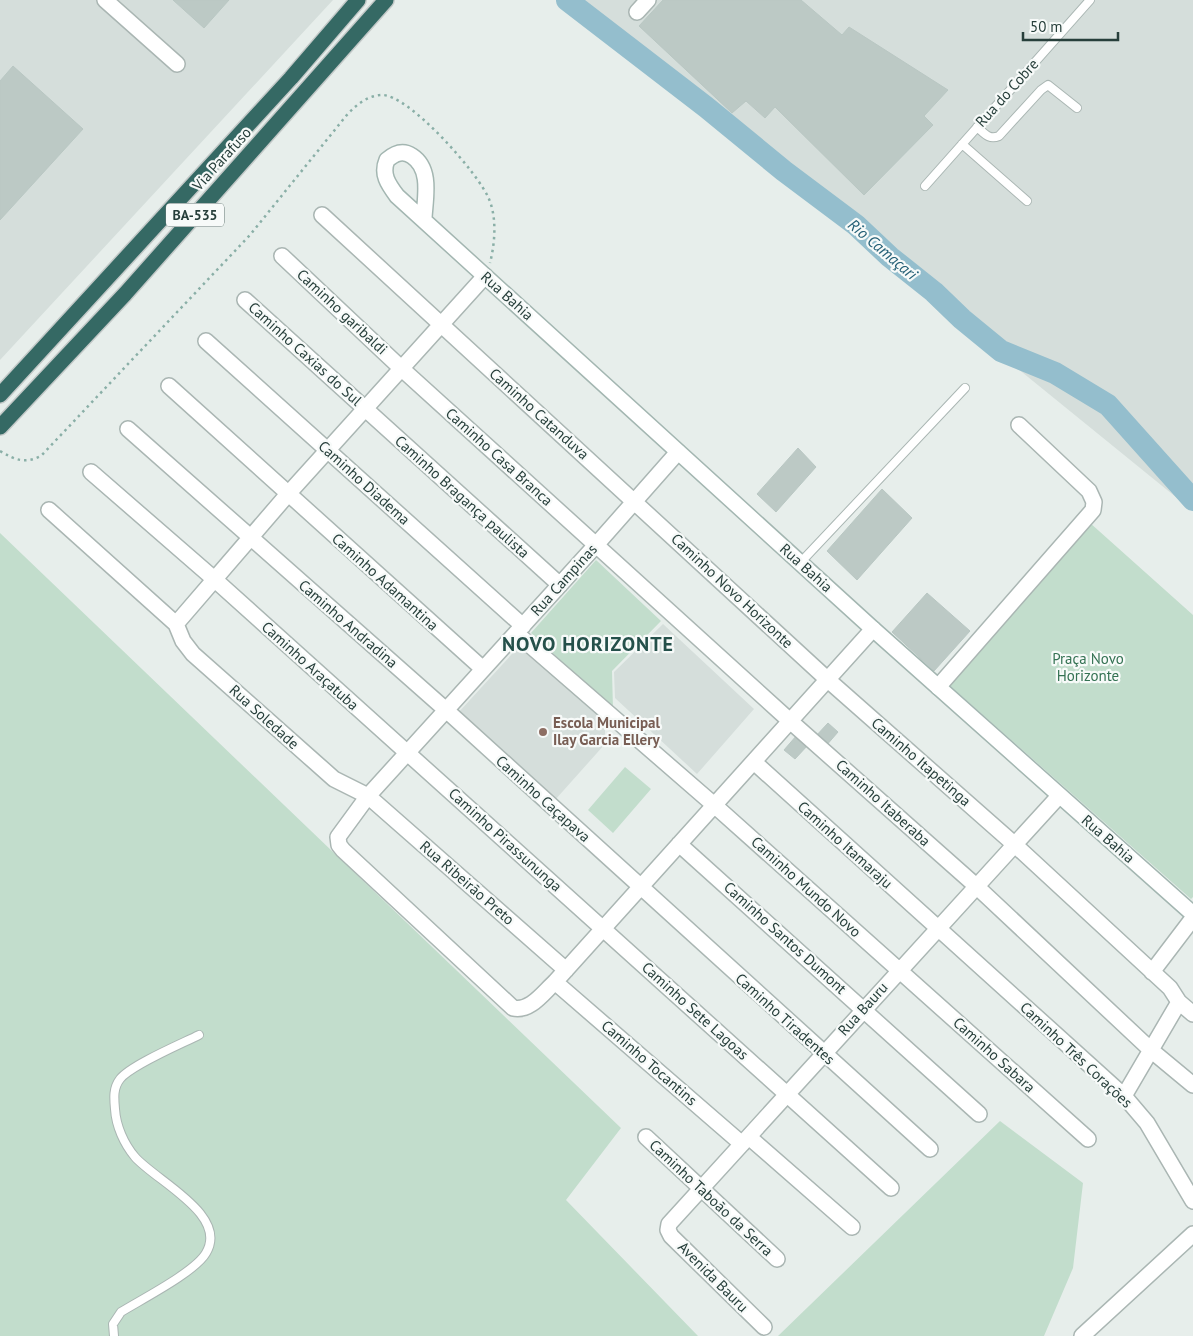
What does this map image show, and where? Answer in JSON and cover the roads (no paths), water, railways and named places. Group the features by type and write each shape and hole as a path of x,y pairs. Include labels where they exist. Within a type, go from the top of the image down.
{"highway":[{"name":"Via Parafuso","path":"0,395 291,78 358,0"},
{"name":"Via Parafuso","path":"0,428 125,294 386,0"}],"street":[{"path":"104,0 177,64"},
{"path":"637,12 648,0"},
{"name":"Caminho Catanduva","path":"322,215 635,502"},
{"name":"Rua Bahia","path":"424,218 800,563 1193,914"},
{"name":"Caminho garibaldi","path":"282,256 402,368"},
{"path":"49,510 176,624 213,578 365,408 442,326 485,276"},
{"name":"Caminho Caxias do Sul","path":"245,300 365,408"},
{"name":"Caminho Diadema","path":"206,341 328,450 519,630 713,804"},
{"name":"Caminho Casa Branca","path":"402,368 790,721"},
{"name":"Caminho Adamantina","path":"169,386 483,669"},
{"name":"Caminho Bragança paulista","path":"365,408 560,585"},
{"path":"938,687 1093,510 1094,502 1089,491 1019,425"},
{"name":"Caminho Andradina","path":"128,429 446,710"},
{"name":"Rua Campinas","path":"555,982 529,1006 524,1009 513,1008 343,850 339,845 338,837 368,796 635,502 678,452"},
{"name":"Caminho Araçatuba","path":"91,472 213,578 407,753"},
{"name":"Caminho Novo Horizonte","path":"635,502 828,680"},
{"name":"Rua Soledade","path":"176,624 183,641 193,654 334,779 368,796"},
{"path":"555,982 713,804 754,762 873,629"},
{"name":"Caminho Itapetinga","path":"828,680 1014,844 1170,988 1179,1002 1193,1014"},
{"name":"Caminho Caçapava","path":"446,710 640,888"},
{"name":"Caminho Itaberaba","path":"790,721 975,886 1152,1051 1193,1085"},
{"name":"Caminho Pirassununga","path":"407,753 603,928"},
{"name":"Caminho Itamaraju","path":"754,762 937,928"},
{"name":"Rua Ribeirão Preto","path":"368,796 566,970"},
{"name":"Rua Bauru","path":"669,1224 1059,796"},
{"name":"Caminho Mundo Novo","path":"713,804 899,970"},
{"name":"Caminho Santos Dumont","path":"679,844 978,1114"},
{"name":"Caminho Tiradentes","path":"640,888 930,1149"},
{"path":"1152,972 1193,918"},
{"name":"Caminho Sete Lagoas","path":"603,928 891,1188"},
{"name":"Caminho Três Corações","path":"937,928 1124,1096 1147,1123 1193,1201"},
{"name":"Caminho Sabara","path":"899,970 1088,1140"},
{"name":"Caminho Tocantins","path":"555,982 852,1228"},
{"path":"1124,1096 1179,1002"},
{"name":"Caminho Taboão da Serra","path":"646,1137 777,1259"},
{"name":"Avenida Bauru","path":"669,1224 668,1230 671,1236 764,1327"},
{"path":"1082,1336 1193,1234"}],"lane":[{"name":"Rua do Cobre","path":"925,186 1090,0"},
{"path":"977,127 987,136 992,138 999,136 1041,90 1048,85 1077,108"},
{"path":"962,144 1027,201"},
{"path":"800,563 965,388"},
{"path":"114,1336 113,1324 122,1312 199,1262 211,1242 210,1231 204,1219 192,1204 134,1156 121,1135 116,1118 115,1102 116,1086 127,1072 199,1035"}],"waterway":[{"name":"Rio Camaçari","path":"567,0 706,107 784,171 856,225 890,257 934,292 962,319 1001,351 1055,373 1108,405 1193,500"}],"place":[{"name":"Escola Municipal Ilay Garcia Ellery","path":"543,732"}],"district":[{"name":"NOVO HORIZONTE","path":"588,644"}],"park label":[{"name":"Praça Novo Horizonte","path":"1088,668"}]}
